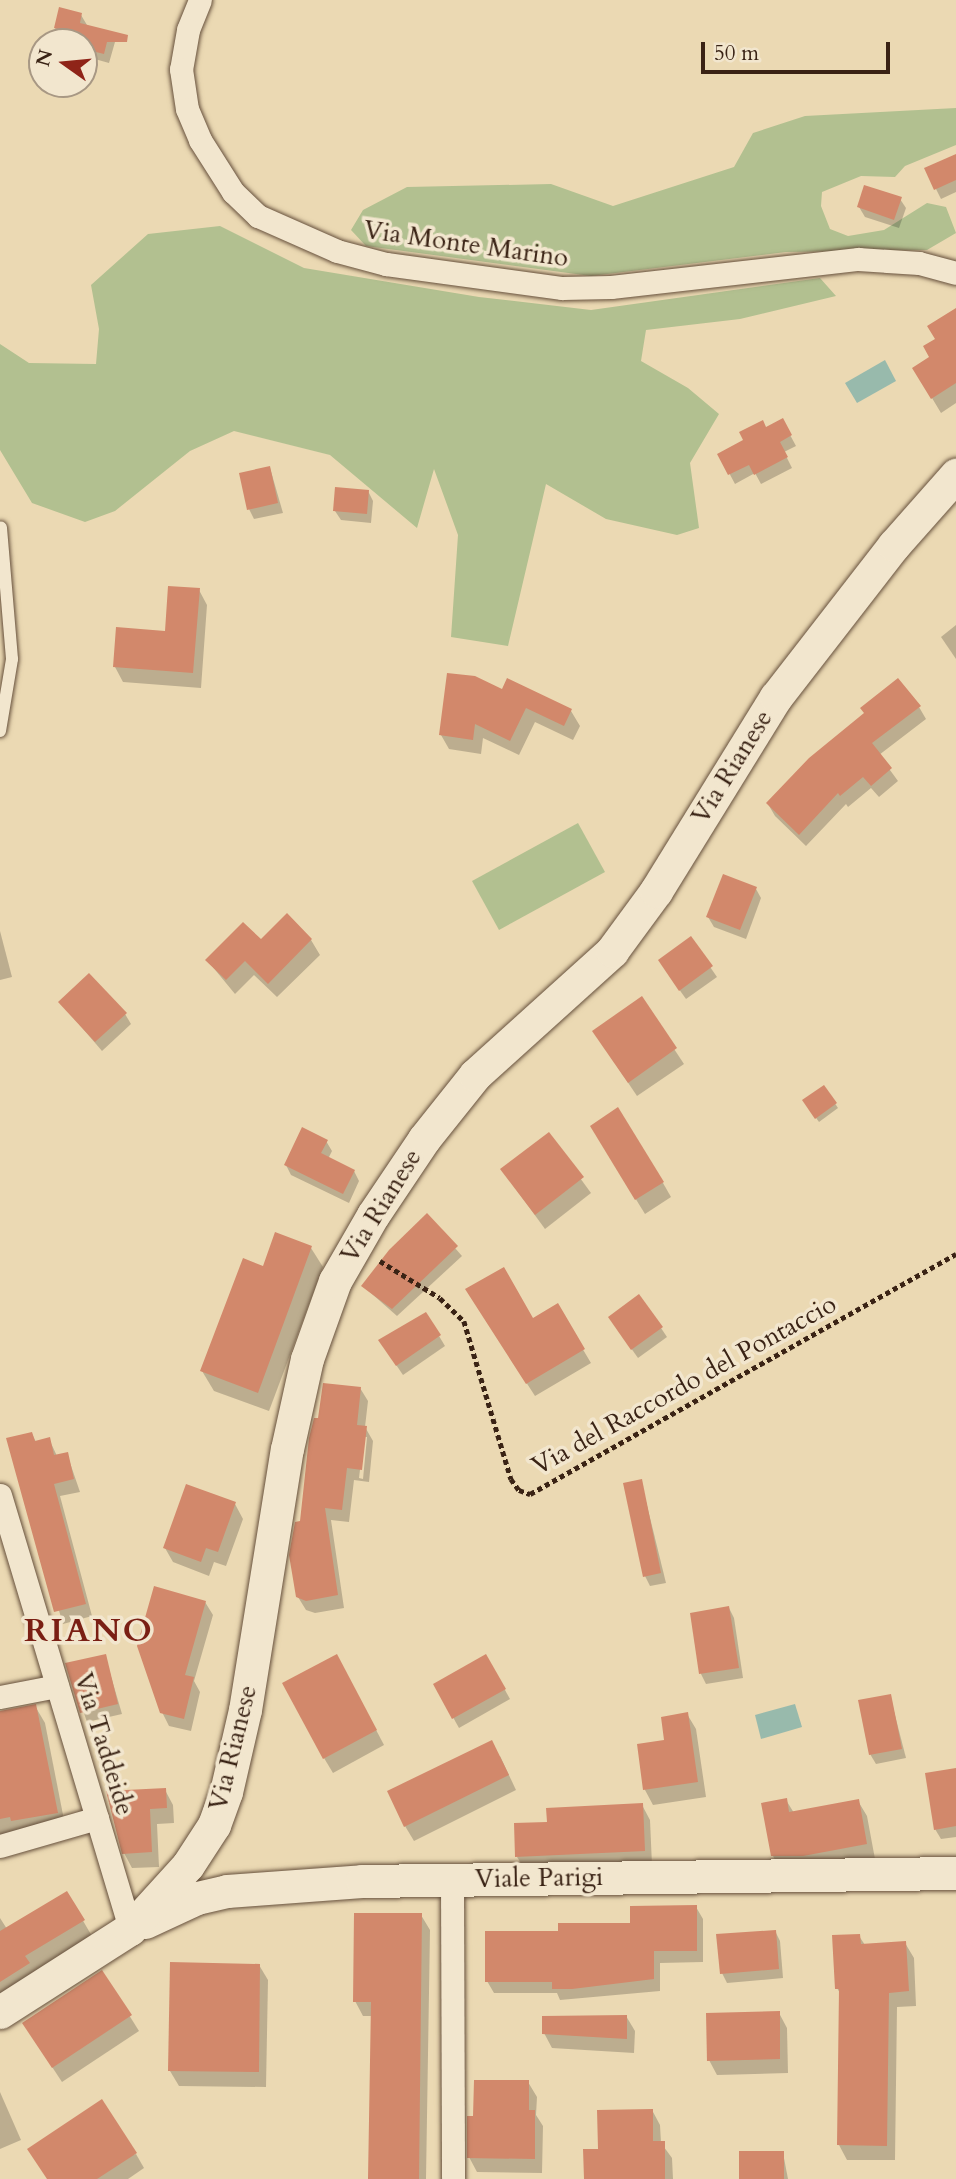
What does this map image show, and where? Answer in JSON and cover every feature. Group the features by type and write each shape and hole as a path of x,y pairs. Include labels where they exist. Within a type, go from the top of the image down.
{"main road":[{"name":"Via Rianese","path":"0,2012 130,1929 194,1857 223,1802 246,1710 297,1398 323,1311 354,1245 453,1100 504,1045 578,986 612,951 656,891 776,697 894,545 956,475"},
{"name":"Viale Parigi","path":"130,1929 188,1902 227,1891 452,1880 956,1873"}],"street":[{"name":"Via Monte Marino","path":"200,0 185,41 181,69 187,109 200,140 233,192 258,216 337,251 386,264 571,288 858,259 919,263 956,273"},
{"name":"Via Taddeide","path":"0,1495 130,1929"},
{"path":"0,1697 57,1686"},
{"path":"0,1846 96,1818"},
{"path":"452,1880 453,2179"}],"lane":[{"path":"0,732 12,659 1,527"}],"path":[{"name":"Via del Raccordo del Pontaccio","path":"354,1245 440,1298 464,1321 511,1479 519,1490 530,1494 956,1254"}],"green space":[{"path":"956,108 956,145 905,166 895,177 861,176 822,192 821,206 830,229 848,236 884,230 927,203 946,207 956,233 927,250 786,252 591,276 366,246 351,230 363,210 407,187 551,184 613,206 734,167 753,133 805,116"},
{"path":"220,226 304,268 479,297 591,310 820,278 836,296 740,319 646,330 641,361 688,388 719,414 690,463 699,528 677,535 606,519 546,484 508,646 451,637 458,535 434,469 417,528 330,455 234,431 190,451 115,511 85,522 32,503 0,450 0,344 29,363 96,364 99,329 91,285 148,234"},
{"path":"578,823 605,872 499,930 472,881"}],"shaded area":[{"path":"885,360 896,381 857,403 845,383"},
{"path":"795,1704 802,1727 761,1739 755,1715"}],"building":[{"path":"59,7 82,13 80,23 128,35 127,42 107,42 104,54 98,52 98,28 54,28"},
{"path":"956,154 956,180 934,190 924,168"},
{"path":"864,185 902,197 894,220 857,207"},
{"path":"956,308 956,383 931,399 912,368 929,357 923,346 935,339 927,326"},
{"path":"783,418 792,435 780,442 788,457 754,475 749,465 728,475 717,454 743,440 739,432 763,420 766,427"},
{"path":"270,466 278,503 247,510 239,473"},
{"path":"335,487 369,490 367,514 333,511"},
{"path":"168,586 200,588 193,673 113,667 116,627 165,631"},
{"path":"447,673 475,676 502,689 507,678 572,709 564,726 526,708 510,741 475,724 473,740 439,735"},
{"path":"898,678 921,706 872,743 892,768 871,786 863,777 840,796 838,793 799,835 766,803 809,758 864,713 860,708"},
{"path":"723,874 757,887 740,930 706,917"},
{"path":"287,913 312,939 268,984 245,961 226,980 205,960 243,922 261,939"},
{"path":"691,936 713,966 679,991 658,960"},
{"path":"89,973 127,1013 95,1042 58,1002"},
{"path":"642,996 677,1048 628,1083 592,1031"},
{"path":"824,1085 837,1103 815,1119 802,1100"},
{"path":"618,1107 664,1182 635,1200 590,1126"},
{"path":"302,1127 328,1140 321,1153 355,1170 343,1194 284,1165"},
{"path":"549,1132 584,1177 535,1215 500,1169"},
{"path":"427,1213 458,1246 392,1309 361,1286 389,1250"},
{"path":"275,1232 312,1246 258,1393 200,1371 243,1258 263,1266"},
{"path":"504,1267 533,1318 558,1303 585,1349 526,1384 465,1289"},
{"path":"639,1294 663,1327 631,1350 608,1317"},
{"path":"426,1312 441,1335 396,1366 378,1340"},
{"path":"323,1383 361,1387 357,1425 367,1426 362,1470 347,1468 342,1510 325,1508 338,1595 306,1601 296,1597 289,1555 295,1522 300,1521 309,1438 314,1418 318,1418"},
{"path":"32,1432 35,1441 50,1437 54,1455 68,1452 74,1479 54,1484 86,1604 54,1612 6,1438"},
{"path":"642,1479 661,1573 643,1577 623,1483"},
{"path":"186,1484 236,1502 218,1552 206,1548 201,1562 163,1548"},
{"path":"154,1586 206,1601 185,1675 194,1677 184,1719 160,1713 137,1646"},
{"path":"729,1606 739,1668 699,1674 690,1613"},
{"path":"106,1654 118,1704 80,1713 65,1663"},
{"path":"337,1654 377,1730 323,1759 282,1683"},
{"path":"486,1654 506,1689 452,1719 433,1684"},
{"path":"891,1694 902,1749 869,1755 858,1700"},
{"path":"36,1704 58,1813 11,1821 10,1817 0,1819 0,1711"},
{"path":"688,1712 698,1782 643,1790 637,1744 664,1740 661,1717"},
{"path":"492,1740 509,1775 404,1827 387,1791"},
{"path":"956,1768 956,1826 934,1830 925,1773"},
{"path":"166,1788 167,1808 150,1809 152,1852 122,1854 106,1791"},
{"path":"787,1798 789,1812 859,1799 867,1844 803,1856 771,1856 761,1803"},
{"path":"643,1803 645,1851 515,1857 514,1823 547,1822 546,1808"},
{"path":"67,1891 85,1920 25,1956 30,1963 0,1982 0,1931"},
{"path":"697,1905 697,1951 654,1951 654,1979 572,1989 552,1989 552,1982 485,1982 485,1931 558,1931 558,1923 630,1923 630,1906"},
{"path":"354,1913 422,1913 419,2179 368,2179 371,2002 353,2002"},
{"path":"776,1930 779,1969 720,1974 716,1934"},
{"path":"860,1934 861,1944 906,1941 909,1991 889,1993 887,2146 837,2145 839,1989 835,1989 832,1935"},
{"path":"170,1962 260,1964 259,2072 168,2071"},
{"path":"102,1970 132,2015 52,2068 22,2023"},
{"path":"780,2011 780,2059 707,2061 706,2013"},
{"path":"627,2015 627,2039 542,2034 542,2016"},
{"path":"474,2080 529,2080 529,2110 535,2110 535,2159 467,2158 467,2116 473,2116"},
{"path":"102,2099 137,2153 97,2179 47,2179 27,2149"},
{"path":"653,2109 653,2141 665,2141 665,2179 584,2179 583,2149 598,2149 597,2110"},
{"path":"739,2151 784,2151 784,2179 739,2179"}],"district":[{"name":"RIANO","path":"89,1631"}]}
